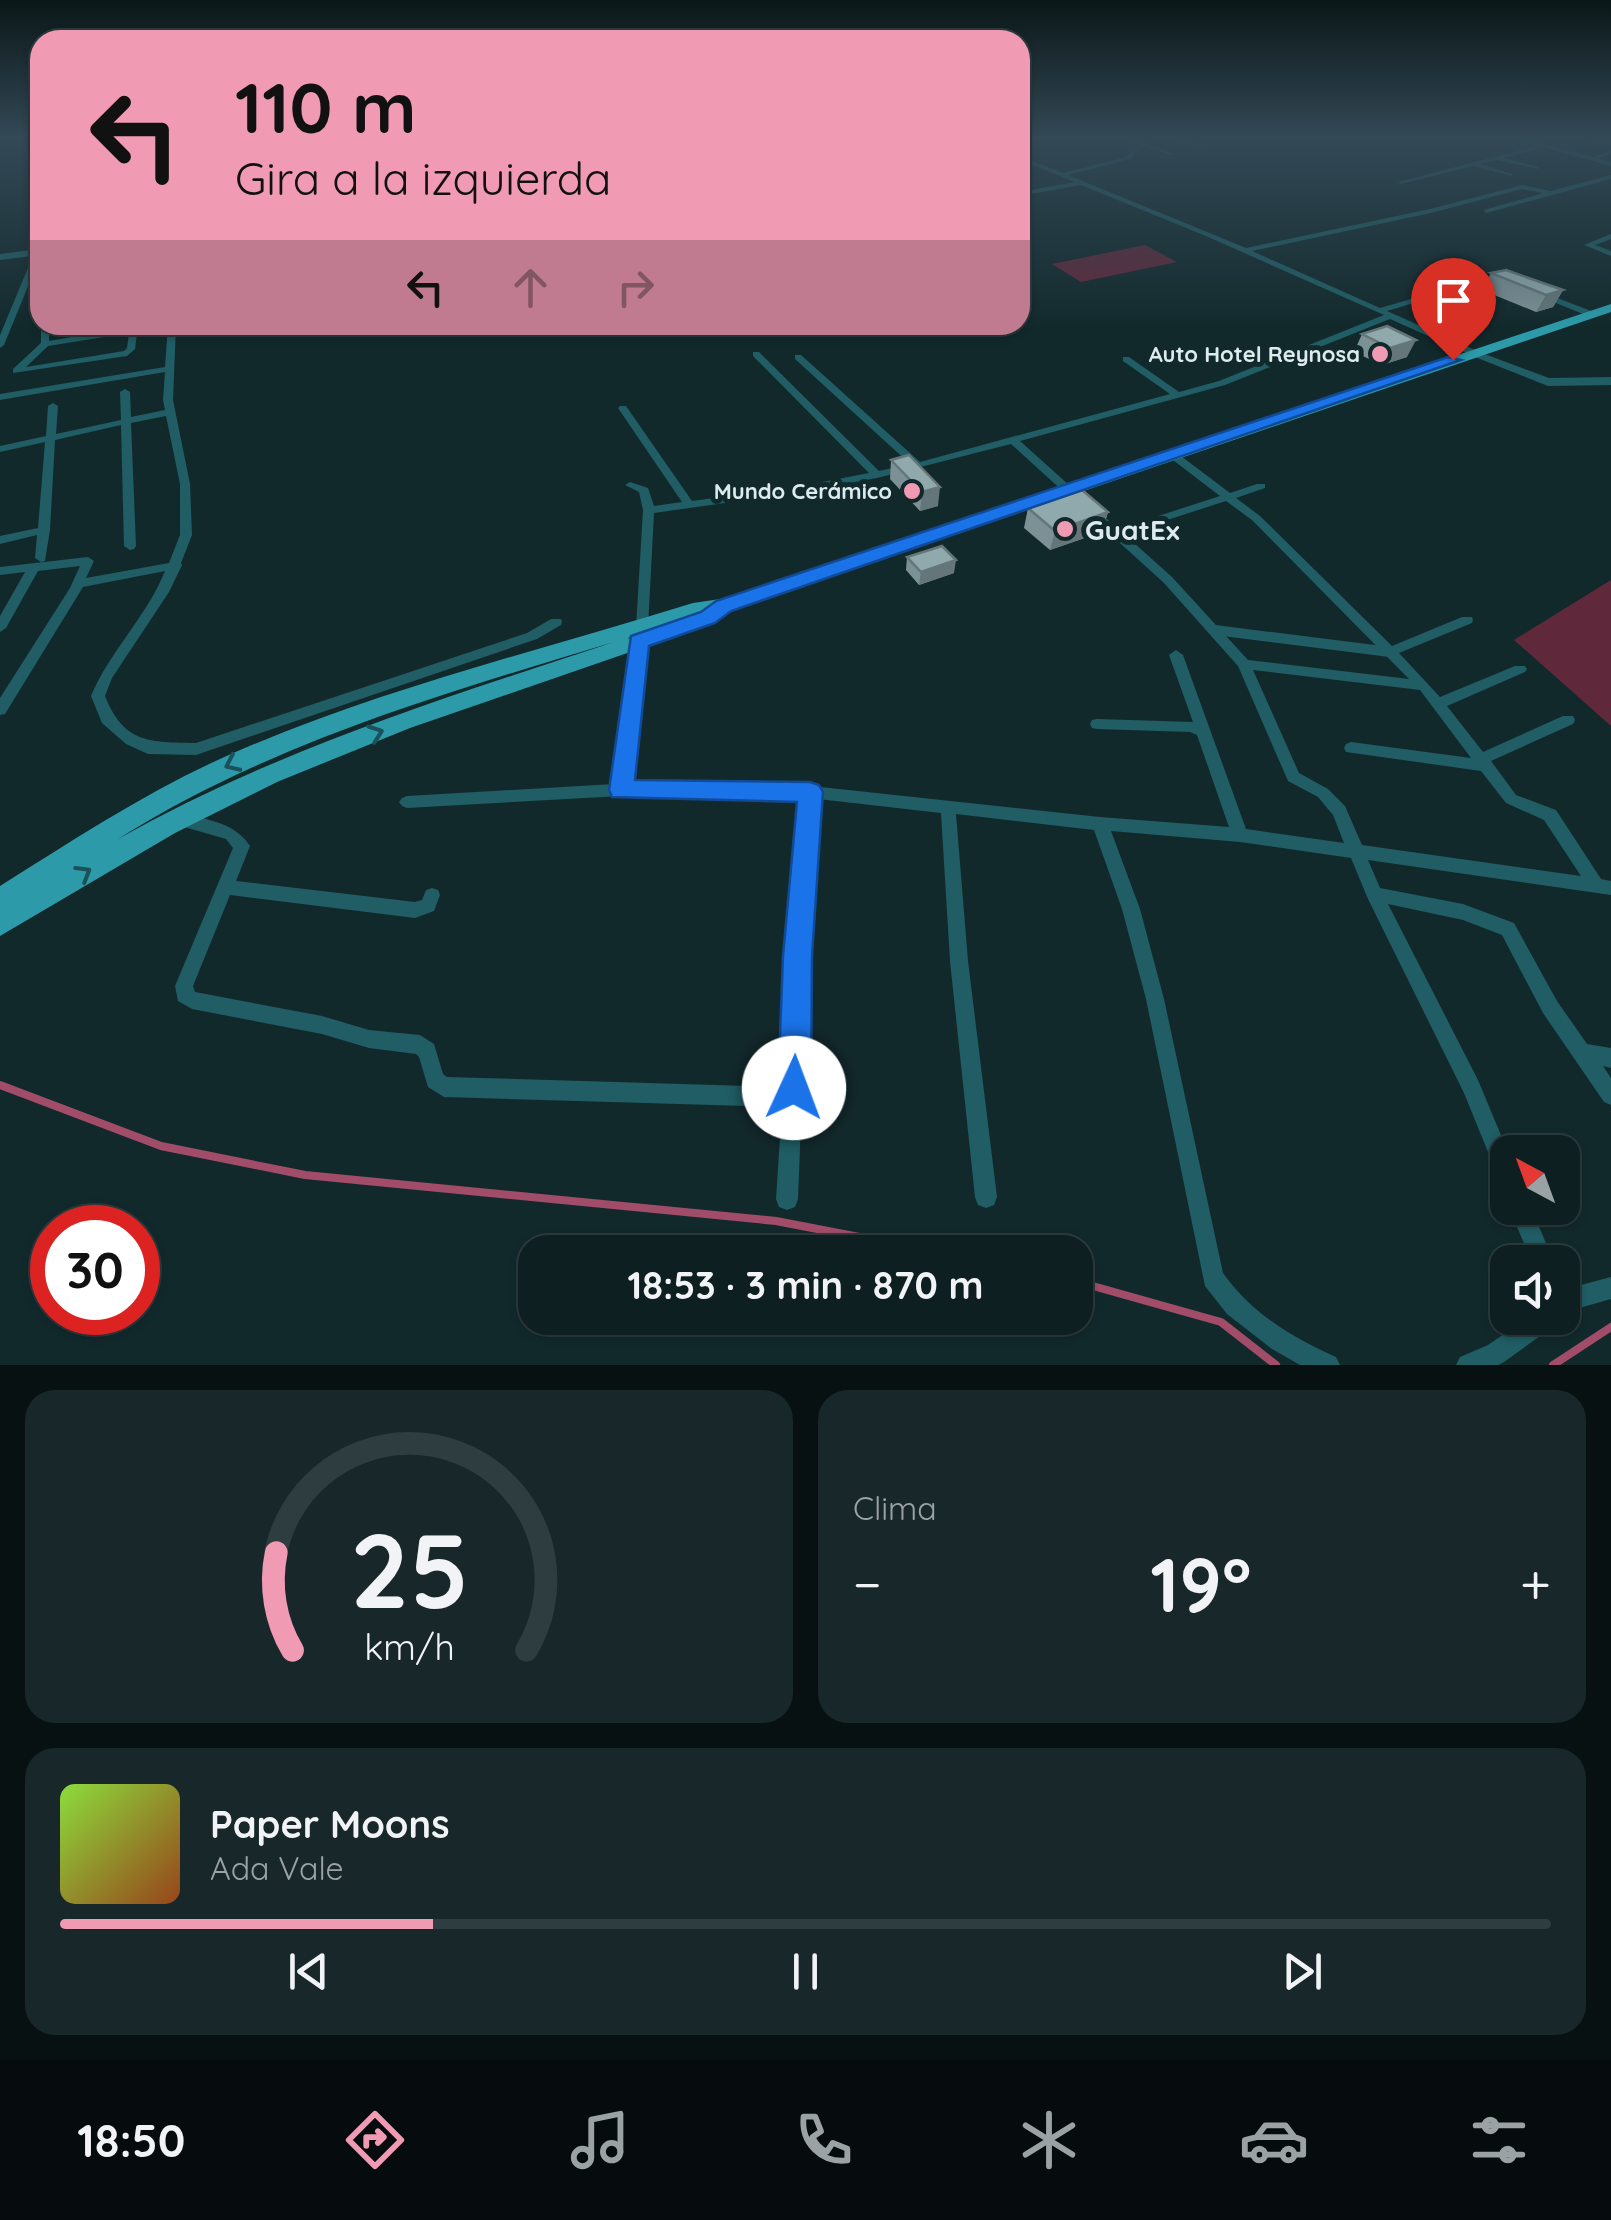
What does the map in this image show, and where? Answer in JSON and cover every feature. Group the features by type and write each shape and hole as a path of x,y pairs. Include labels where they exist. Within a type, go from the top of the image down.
{"highway":[{"path":"0,923 179,819 312,757 640,634 708,618 724,606 1611,308"},
{"path":"0,901 150,805 330,723 540,644 640,634"}],"street":[{"path":"1126,202 1548,382 1611,381"},
{"path":"1244,250 1466,202"},
{"path":"1486,211 1519,202"},
{"path":"1611,236 1588,245 1611,254"},
{"path":"0,256 30,254"},
{"path":"1,341 30,274"},
{"path":"1380,310 1488,280 1513,282"},
{"path":"1528,288 1592,314"},
{"path":"649,510 918,466 1242,376 1392,315"},
{"path":"46,335 46,344"},
{"path":"93,335 46,344 16,371 123,355 131,349 133,335"},
{"path":"171,335 169,412 187,504 186,535 163,592 106,676 98,696 100,707 117,730 148,748 196,749 540,644 556,622"},
{"path":"756,354 877,475"},
{"path":"798,356 918,466"},
{"path":"1126,359 1179,396"},
{"path":"0,397 169,368"},
{"path":"124,392 130,546"},
{"path":"0,628 38,562 54,406"},
{"path":"623,408 689,504"},
{"path":"0,449 169,412"},
{"path":"1013,440 1117,533 1244,664 1292,774 1334,804 1490,1135"},
{"path":"1173,455 1230,496 1424,686 1511,799 1550,815 1604,888"},
{"path":"621,790 640,634 649,510 644,490 630,485"},
{"path":"1117,533 1261,486"},
{"path":"0,540 44,530"},
{"path":"0,571 38,562 86,560 78,584 0,710"},
{"path":"78,584 176,565"},
{"path":"1215,630 1390,652 1467,620"},
{"path":"1176,655 1240,835"},
{"path":"1244,664 1424,686"},
{"path":"1440,703 1520,669"},
{"path":"1352,748 1485,763 1568,720"},
{"path":"1096,724 1190,727 1202,732"},
{"path":"407,802 621,790 810,792 1354,848 1604,888"},
{"path":"787,1199 792,1097 797,1079 798,956 810,792"},
{"path":"948,806 958,961 986,1197"},
{"path":"179,819 231,834 241,842 184,986 184,995 192,1000 322,1025 369,1039 420,1045 427,1051 434,1080 444,1086 792,1097"},
{"path":"1100,824 1131,909 1151,982 1213,1278 1225,1295 1255,1320 1328,1365"},
{"path":"225,886 415,910 428,906 432,895"},
{"path":"1374,894 1463,912 1508,929 1550,1006 1611,1095"},
{"path":"1584,1053 1611,1058"},
{"path":"1580,1297 1611,1288"},
{"path":"1468,1365 1496,1354 1522,1335"}],"shaded area":[{"path":"1145,245 1177,262 1081,282 1052,264"},
{"path":"1611,580 1611,726 1514,640"}],"building":[{"path":"1506,270 1563,290 1546,295 1491,273"},
{"path":"1387,326 1416,340 1390,348 1362,334"},
{"path":"909,455 940,487 922,492 891,460"},
{"path":"1082,490 1108,512 1055,531 1028,508"},
{"path":"942,546 956,560 921,572 907,557"}],"waterway":[{"path":"0,1085 161,1146 305,1175 776,1221 849,1235"},
{"path":"1093,1286 1221,1322 1276,1365"},
{"path":"1553,1365 1611,1327"}],"place":[{"name":"Auto Hotel Reynosa","path":"1380,354"},
{"name":"Mundo Cerámico","path":"912,491"},
{"name":"GuatEx","path":"1065,529"}],"route":[{"path":"794,1088 798,956 810,792 621,790 638,642 708,618 724,606 1453,360"}]}
